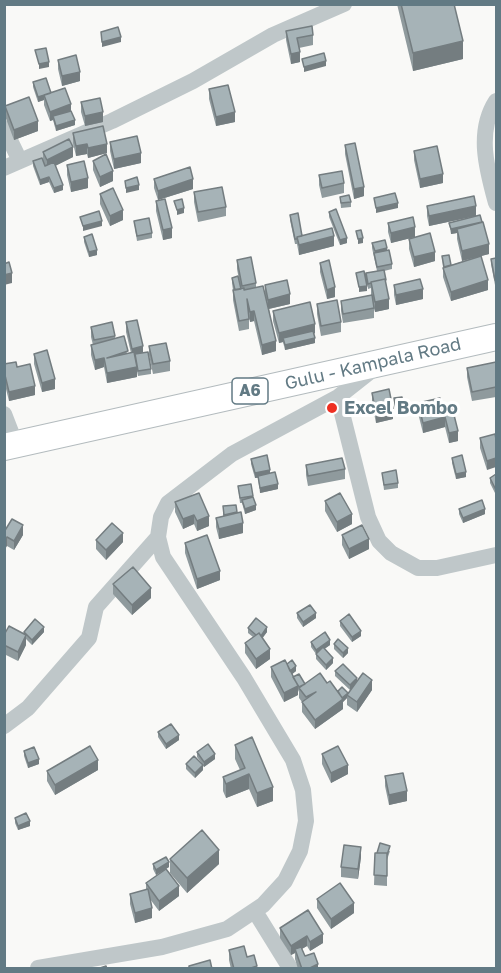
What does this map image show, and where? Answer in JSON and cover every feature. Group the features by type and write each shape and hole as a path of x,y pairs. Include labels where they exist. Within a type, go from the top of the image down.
{"main road":[{"name":"Gulu - Kampala Road","path":"10,446 496,337"}],"street":[{"path":"4,128 12,164 193,81 273,35 344,4"},
{"path":"496,100 485,127 484,151 496,203"},
{"path":"38,969 162,947 227,929 256,913 285,881 300,851 306,821 303,790 293,760 244,678 163,558 158,537 168,503 191,483 232,454 338,397 383,361"},
{"path":"338,397 368,517 379,541 398,558 418,568 437,568 496,555"},
{"path":"4,414 10,446"},
{"path":"4,726 28,708 89,638 96,607 158,537"},
{"path":"256,913 290,969"}],"building":[{"path":"401,4 454,4 463,41 413,53"},
{"path":"312,26 313,35 297,38 300,52 291,54 286,31"},
{"path":"118,27 121,37 102,42 101,32"},
{"path":"46,48 49,62 39,64 35,50"},
{"path":"324,53 326,61 304,67 302,59"},
{"path":"76,55 80,72 62,76 58,60"},
{"path":"46,78 51,93 38,97 33,82"},
{"path":"228,85 235,112 216,117 209,89"},
{"path":"65,88 71,104 50,112 44,95"},
{"path":"29,97 38,121 14,130 5,106"},
{"path":"100,98 103,112 85,116 81,102"},
{"path":"71,111 75,120 56,126 53,116"},
{"path":"103,126 107,144 88,148 87,144 76,146 73,133"},
{"path":"137,136 141,153 114,159 110,142"},
{"path":"69,139 73,147 47,160 43,152"},
{"path":"355,143 364,187 354,189 345,145"},
{"path":"437,146 443,174 420,179 414,151"},
{"path":"106,154 113,171 100,177 93,161"},
{"path":"42,158 45,166 54,162 63,185 54,188 49,177 40,180 33,161"},
{"path":"84,161 88,178 71,182 67,165"},
{"path":"190,167 193,179 158,191 154,179"},
{"path":"342,171 344,183 322,188 319,175"},
{"path":"137,177 139,185 126,188 125,181"},
{"path":"222,187 226,207 198,212 194,192"},
{"path":"113,188 123,210 110,216 100,194"},
{"path":"395,193 398,203 376,208 374,198"},
{"path":"349,195 351,202 341,203 340,197"},
{"path":"474,196 476,206 429,216 427,206"},
{"path":"165,199 172,228 163,230 156,201"},
{"path":"182,199 184,208 177,210 174,201"},
{"path":"336,209 347,238 340,240 329,212"},
{"path":"99,211 102,221 83,226 80,217"},
{"path":"298,213 302,236 295,239 290,215"},
{"path":"480,215 482,222 451,229 449,223"},
{"path":"413,217 415,227 391,233 388,223"},
{"path":"149,218 152,233 137,236 134,221"},
{"path":"483,222 489,244 462,251 457,229"},
{"path":"332,228 334,236 299,245 297,237"},
{"path":"361,230 363,238 358,239 356,231"},
{"path":"430,233 435,252 414,257 409,239"},
{"path":"92,234 97,250 89,252 84,237"},
{"path":"385,240 387,248 375,251 372,243"},
{"path":"389,250 392,264 377,267 374,253"},
{"path":"449,255 451,265 444,267 442,256"},
{"path":"481,256 488,280 451,292 443,268"},
{"path":"251,257 256,283 242,286 237,260"},
{"path":"496,258 496,279 495,280 491,259"},
{"path":"329,260 335,287 327,290 320,263"},
{"path":"9,262 12,273 4,275 4,264"},
{"path":"384,270 386,280 368,284 366,273"},
{"path":"364,271 367,286 359,287 356,273"},
{"path":"238,276 241,289 235,290 232,278"},
{"path":"385,279 389,299 375,302 371,282"},
{"path":"420,279 423,289 396,295 394,285"},
{"path":"287,280 290,294 268,300 265,285"},
{"path":"263,286 276,341 262,345 254,311 250,312 247,299 249,319 239,321 233,290"},
{"path":"372,295 374,308 343,314 341,301"},
{"path":"337,300 341,322 321,326 317,304"},
{"path":"310,302 315,324 279,333 273,311"},
{"path":"137,320 143,346 132,349 126,322"},
{"path":"112,322 115,336 94,340 91,327"},
{"path":"313,331 315,338 285,345 283,338"},
{"path":"124,336 128,351 107,358 134,352 137,367 107,373 104,358 95,360 91,345"},
{"path":"166,343 170,361 153,364 149,346"},
{"path":"47,350 55,379 42,383 34,354"},
{"path":"148,352 151,369 138,371 135,354"},
{"path":"16,362 17,367 30,364 35,386 9,392 4,364"},
{"path":"496,362 496,387 472,392 467,368"},
{"path":"389,389 393,409 376,413 372,393"},
{"path":"402,397 403,408 396,409 394,398"},
{"path":"440,398 443,409 452,407 458,431 449,433 445,417 423,423 418,403"},
{"path":"495,434 496,458 487,461 480,438"},
{"path":"267,455 270,470 255,473 251,459"},
{"path":"462,455 466,472 456,474 452,458"},
{"path":"342,458 345,469 308,476 306,465"},
{"path":"396,470 398,483 384,485 382,473"},
{"path":"275,472 278,484 260,488 258,476"},
{"path":"496,474 496,490 490,478"},
{"path":"251,484 253,496 240,498 238,486"},
{"path":"199,493 209,516 197,521 194,515 183,519 175,502"},
{"path":"340,493 352,514 337,522 325,501"},
{"path":"253,497 256,505 245,509 242,500"},
{"path":"482,500 485,509 463,518 459,509"},
{"path":"236,505 237,512 224,515 223,506"},
{"path":"241,512 243,523 219,529 216,518"},
{"path":"12,519 23,525 14,541 7,537 4,542 4,532"},
{"path":"112,523 123,533 106,550 96,540"},
{"path":"362,525 369,539 349,549 342,535"},
{"path":"207,535 220,571 197,579 185,543"},
{"path":"133,567 151,588 132,605 113,584"},
{"path":"310,605 316,613 303,622 297,613"},
{"path":"349,614 361,631 352,637 340,621"},
{"path":"256,618 267,627 261,636 248,628"},
{"path":"35,619 44,627 32,640 24,632"},
{"path":"9,626 26,635 18,652 4,645 4,635"},
{"path":"325,632 330,640 316,650 311,642"},
{"path":"259,633 270,649 256,659 245,643"},
{"path":"338,639 348,648 343,653 334,644"},
{"path":"323,647 333,658 326,665 316,654"},
{"path":"285,660 298,686 284,693 271,667"},
{"path":"292,660 296,666 290,671 287,664"},
{"path":"343,664 357,678 350,685 335,671"},
{"path":"320,673 327,683 330,681 343,699 315,720 302,702 316,692 306,697 299,688"},
{"path":"363,673 372,680 357,702 347,695"},
{"path":"299,674 305,684 299,687 293,677"},
{"path":"342,687 348,693 342,698 338,691"},
{"path":"171,724 179,735 166,744 158,732"},
{"path":"252,737 273,787 257,793 249,774 226,784 223,777 245,768 235,745"},
{"path":"208,744 215,754 204,762 197,752"},
{"path":"90,746 98,760 55,785 47,771"},
{"path":"338,746 348,765 331,773 322,754"},
{"path":"34,747 39,759 28,763 24,751"},
{"path":"194,756 203,765 195,773 186,764"},
{"path":"403,773 407,791 389,795 385,776"},
{"path":"26,813 30,821 18,826 15,818"},
{"path":"202,830 219,850 187,878 170,859"},
{"path":"380,843 390,846 387,855 387,853 377,853"},
{"path":"344,845 361,847 358,869 341,867"},
{"path":"375,853 387,853 387,876 374,875"},
{"path":"166,857 169,862 156,870 153,864"},
{"path":"166,869 179,886 159,901 146,883"},
{"path":"340,883 354,903 331,919 317,899"},
{"path":"148,889 152,908 135,913 130,894"},
{"path":"308,910 323,934 310,942 307,936 291,946 280,928"},
{"path":"244,946 247,957 254,955 257,966 248,969 234,969 229,950"},
{"path":"301,947 305,956 314,953 318,964 302,969 295,949"},
{"path":"210,960 212,969 189,969 189,966"}],"place":[{"name":"Excel Bombo","path":"332,408"}]}
